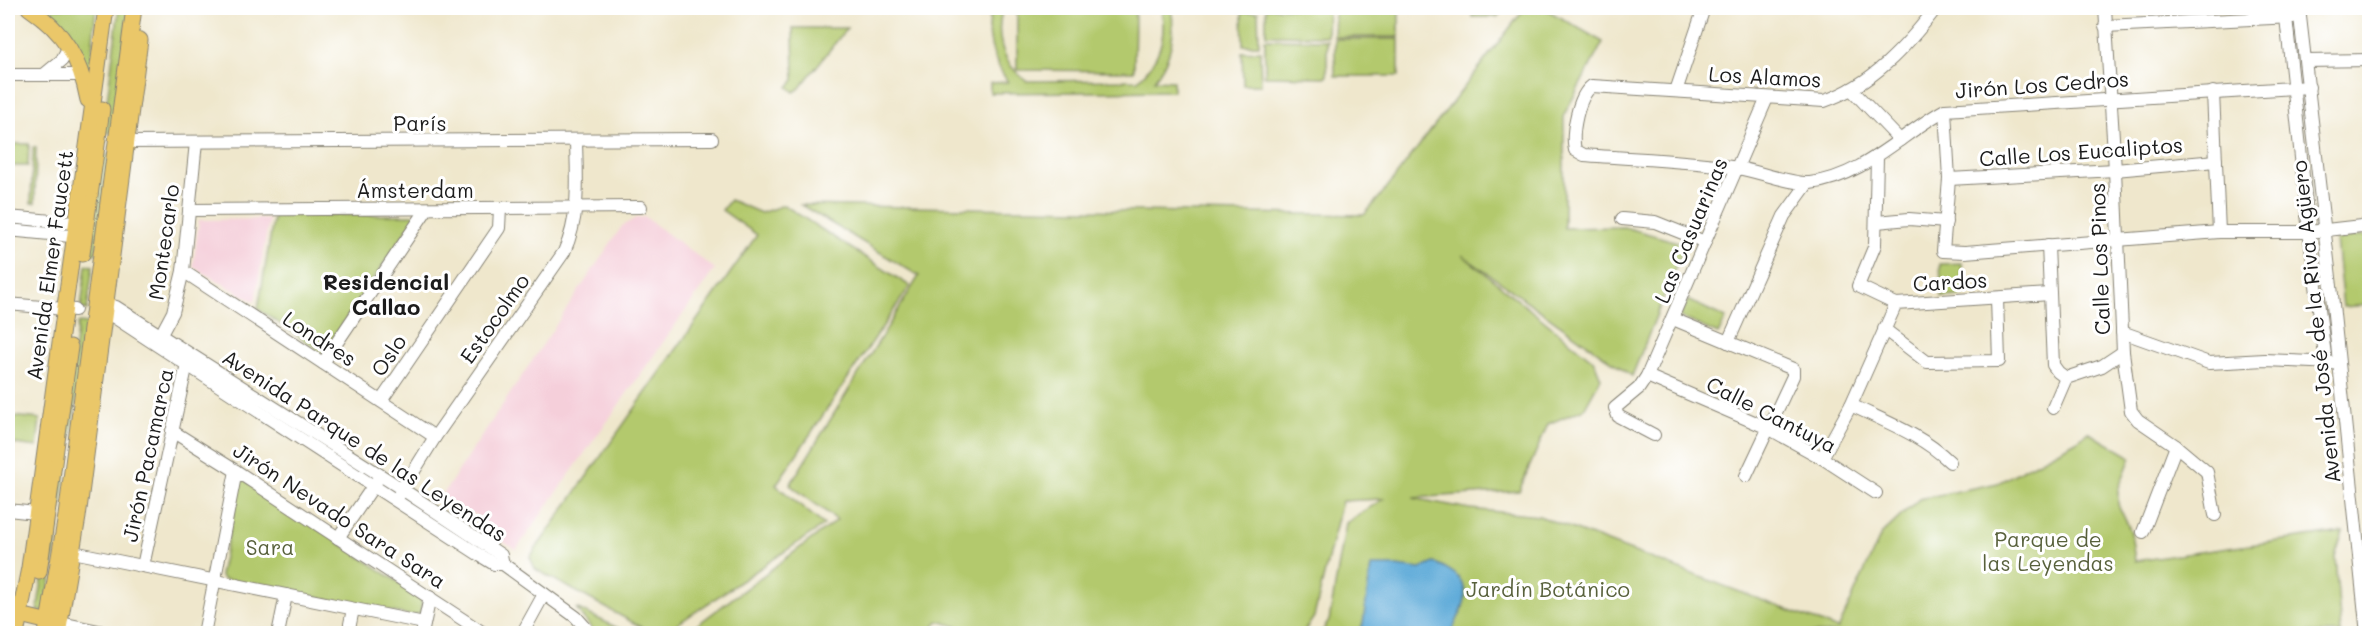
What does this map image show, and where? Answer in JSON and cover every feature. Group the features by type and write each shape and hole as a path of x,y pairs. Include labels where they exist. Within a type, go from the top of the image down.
{"main road":[{"path":"29,8 46,19 69,46 82,75 91,112"},
{"name":"Avenida Elmer Faucett","path":"81,234 91,112 106,8"},
{"name":"Avenida Elmer Faucett","path":"26,633 25,617 115,8"},
{"path":"59,597 73,552 100,307 101,253 134,8"},
{"path":"25,617 53,628 100,307 121,196 143,8"},
{"path":"119,119 132,107"},
{"path":"111,181 121,196"},
{"path":"81,234 87,258 95,259 101,253"},
{"name":"Avenida Elmer Faucett","path":"16,633 25,617"}],"street":[{"path":"1676,91 1704,8"},
{"name":"Los Alamos","path":"1584,155 1575,150 1575,134 1582,99 1592,86 1821,102 1851,89 1898,54 1936,8"},
{"name":"Calle Los Pinos","path":"2105,8 2123,352 2132,413 2207,472 2215,515"},
{"name":"Avenida José de la Riva Agüero","path":"2286,12 2309,232 2326,363"},
{"path":"2105,26 2300,12"},
{"name":"Avenida José de la Riva Agüero","path":"2300,12 2358,540 2366,574 2367,633"},
{"path":"44,75 63,60 69,46"},
{"path":"2306,61 2370,60"},
{"path":"8,75 82,75"},
{"name":"Jirón Los Cedros","path":"1584,155 1738,168 1808,183 1843,173 1877,157 1920,123 1945,110 2309,87"},
{"path":"1851,89 1900,140"},
{"path":"2213,92 2219,232"},
{"name":"Las Casuarinas","path":"1654,435 1618,416 1615,411 1617,406 1639,388 1647,376 1767,98"},
{"path":"1945,110 1949,179 1943,251 1965,252 2219,232 2309,232 2370,225"},
{"name":"París","path":"127,142 576,142 712,139"},
{"name":"Montecarlo","path":"158,339 173,312 183,271 196,142"},
{"name":"Estocolmo","path":"395,501 435,437 564,252 573,233 576,208 576,142"},
{"path":"1877,157 1877,222 1909,219 1946,222"},
{"name":"Calle Los Eucaliptos","path":"1949,179 2115,170 2216,161"},
{"path":"1728,342 1784,216 1808,183"},
{"name":"Ámsterdam","path":"189,210 640,207"},
{"name":"Oslo","path":"381,401 499,228 500,208"},
{"path":"323,363 427,209"},
{"path":"8,217 81,234"},
{"path":"1622,219 1655,222 1706,242"},
{"name":"Cardos","path":"1877,222 1874,250 1857,283 1858,286 1896,304 2050,294"},
{"path":"8,230 81,234"},
{"path":"2048,245 2054,365 2066,378"},
{"name":"Londres","path":"183,271 435,437"},
{"path":"1884,329 1927,362 2002,360 1997,298"},
{"path":"8,304 70,309"},
{"path":"1822,459 1851,405 1896,304"},
{"name":"Avenida Parque de las Leyendas","path":"100,307 158,339 402,489 501,555 503,564 494,564 373,487 188,358"},
{"path":"1673,319 1792,368 1793,376 1746,476"},
{"path":"2122,332 2209,363 2264,360 2339,363"},
{"path":"2053,408 2066,378 2100,367 2123,352"},
{"name":"Jirón Pacamarca","path":"143,566 188,358"},
{"name":"Calle Cantuya","path":"1647,376 1768,428 1876,493"},
{"path":"1851,405 1927,442 1950,462"},
{"name":"Jirón Nevado Sara Sara","path":"172,431 485,633"},
{"path":"2143,532 2176,446"},
{"path":"204,633 236,471"},
{"path":"338,538 380,476"},
{"path":"8,510 42,514"},
{"path":"2358,540 2370,548"},
{"path":"73,552 353,609 423,628 430,597"},
{"path":"503,564 576,617 591,633"},
{"path":"522,633 544,594"},
{"path":"278,633 286,595"},
{"path":"348,633 353,609"},
{"path":"53,628 113,633"}],"shaded area":[{"path":"645,217 715,269 516,550 483,529 481,518 472,513 459,516 437,503 622,226 636,218"},
{"path":"269,219 255,302 193,267 199,220"}],"green space":[{"path":"43,8 96,8 89,83 73,41 53,16"},
{"path":"119,8 129,8 112,133 103,132"},
{"path":"992,8 1003,8 1000,18 1002,49 1011,66 1026,81 1138,80 1151,65 1160,47 1163,28 1161,8 1171,8 1173,27 1171,46 1165,64 1154,80 1173,81 1173,91 990,93 990,83 1008,82 991,47 989,28"},
{"path":"1017,8 1135,8 1134,71 1017,70"},
{"path":"1266,8 1328,8 1327,36 1266,35"},
{"path":"1335,8 1399,8 1399,37 1334,37"},
{"path":"1525,8 1544,8 1603,42 1564,115 1564,228 1624,227 1685,244 1632,376 1462,255 1594,361 1601,378 1584,409 1548,424 1519,491 1413,498 1470,509 1539,516 1838,629 1881,535 1919,499 1998,483 2078,440 2088,432 2131,457 2118,490 2118,504 2131,532 2135,561 2343,532 2335,556 2341,633 1321,633 1329,621 1346,523 1383,499 1342,501 1314,617 1303,633 985,634 938,621 930,633 685,634 837,520 790,485 919,276 801,205 1364,215"},
{"path":"1487,10 1487,12 1502,12 1497,17 1472,17 1472,11"},
{"path":"1242,12 1258,12 1259,45 1243,45"},
{"path":"793,28 847,28 799,89 794,92 788,87 794,80"},
{"path":"1265,39 1327,40 1327,77 1265,76"},
{"path":"1335,39 1399,39 1399,76 1335,76"},
{"path":"1260,51 1261,85 1243,85 1242,52"},
{"path":"8,144 29,144 28,166 8,166"},
{"path":"33,147 36,147 35,203 31,203"},
{"path":"101,154 109,155 96,254 88,253"},
{"path":"730,200 761,213 784,205 910,286 776,485 824,525 664,633 652,633 535,569 530,557 757,235 722,210"},
{"path":"274,215 417,215 323,353 258,309"},
{"path":"2369,235 2369,305 2343,307 2336,240"},
{"path":"1962,263 1963,296 1942,297 1940,264"},
{"path":"86,265 93,266 87,310 81,309"},
{"path":"1688,300 1726,318 1718,334 1680,317"},
{"path":"78,323 87,324 46,612 37,611 48,545"},
{"path":"11,416 40,419 37,447 8,443"},
{"name":"Sara","path":"241,477 422,598 421,613 413,616 223,579 220,575"},
{"path":"576,608 628,633 595,633"}],"water":[{"path":"1434,563 1455,574 1464,588 1462,610 1451,633 1357,633 1363,624 1371,566 1420,569"}],"district":[{"name":"Residencial Callao","path":"386,294"}],"park label":[{"name":"Parque de las Leyendas","path":"2048,550"},
{"name":"Jardín Botánico","path":"1548,588"}]}
